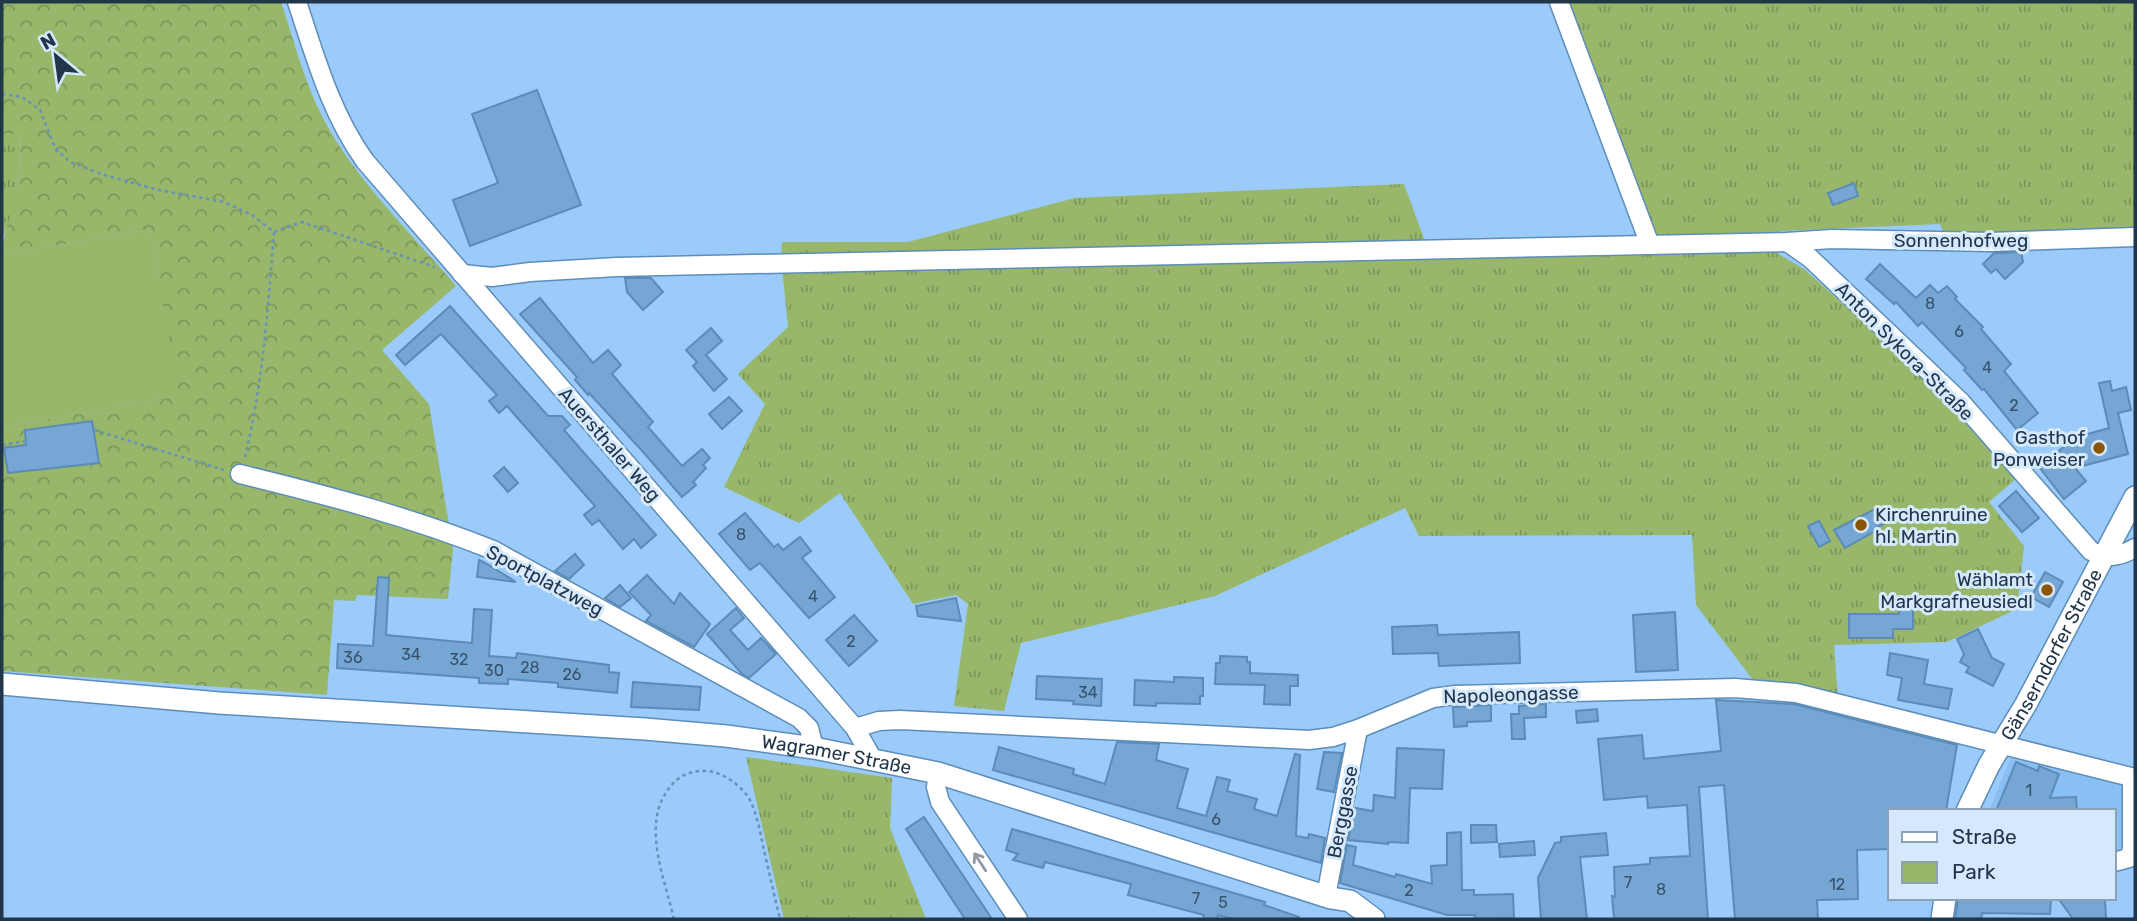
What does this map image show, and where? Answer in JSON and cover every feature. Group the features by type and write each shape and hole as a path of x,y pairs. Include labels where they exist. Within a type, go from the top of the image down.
{"main road":[{"name":"Gänserndorfer Straße","path":"1968,809 2135,497"},
{"name":"Wagramer Straße","path":"2,684 209,702 645,729 814,748 938,773 1329,897 1350,901 1374,919"},
{"path":"1329,897 1342,919"},
{"path":"1942,919 1945,900"}],"street":[{"name":"Auersthaler Weg","path":"297,2 325,85 345,131 365,161 855,728 872,758"},
{"path":"1559,2 1650,245"},
{"name":"Sonnenhofweg","path":"462,274 492,277 617,267 1832,239 1990,242 2135,237"},
{"name":"Anton Sykora-Straße","path":"1787,242 1810,258 1952,394 2091,551 2104,558"},
{"name":"Sportplatzweg","path":"240,474 334,497 456,535 493,550 799,718 808,728 814,748"},
{"path":"2104,558 2122,555 2135,548"},
{"name":"Napoleongasse","path":"855,728 879,721 901,720 1309,740 1333,737 1358,729 1433,698 1735,688 1796,693 2134,778"},
{"name":"Berggasse","path":"1329,897 1358,729"},
{"path":"938,773 936,787 940,802 1018,919"},
{"path":"2116,861 2129,858 2132,849 2134,778"}],"path":[{"path":"2,94 22,97 40,110 54,148 70,162 104,175 159,190 224,202 252,215 274,232"},
{"path":"274,232 302,222 420,263 462,274"},
{"path":"94,430 240,474 254,420 265,353 274,232"},
{"path":"2,445 26,441"},
{"path":"674,919 655,835 656,815 663,797 675,779 696,771 716,772 735,783 749,798 756,816 780,919"}],"shaded area":[{"path":"2011,757 2121,782 2124,786 2125,846 2123,852 2116,854 2116,809 1990,809"}],"green space":[{"path":"2,2 281,2 310,90 336,140 367,184 456,286 382,350 429,404 453,549 448,599 357,595 355,601 334,600 327,695 2,671 2,427 178,396 150,229 2,255 17,187 21,133 2,134"},
{"path":"1569,2 2135,2 2135,231 1944,234 1940,224 1780,231 1777,253 1804,269 1924,376 2017,478 1989,502 2024,546 2017,609 1947,642 1834,645 1838,697 1753,680 1696,605 1692,535 1419,536 1405,508 1215,596 1021,643 1004,711 954,706 968,604 956,595 913,604 840,493 799,523 724,487 765,404 738,374 788,327 781,258 782,242 908,242 1075,198 1404,184 1426,244 1652,234 1570,14"},
{"path":"21,132 15,200 2,238 2,134"},
{"path":"150,229 179,396 2,427 2,255"},
{"path":"746,757 892,778 890,828 926,919 784,919"}],"building":[{"path":"537,90 581,205 470,246 453,200 498,183 472,114"},
{"path":"1854,183 1858,196 1833,205 1828,193"},
{"path":"2021,252 2023,262 2005,279 1996,269 1991,273 1983,264 1994,253"},
{"path":"1880,264 1916,298 1930,285 1938,293 1947,286 2011,364 2004,371 2038,413 2017,430 1984,389 1982,390 1964,370 1966,368 1922,322 1918,326 1896,302 1894,304 1866,279"},
{"path":"625,278 651,278 663,292 643,310 627,292"},
{"path":"540,298 593,363 608,350 621,365 612,374 653,422 648,427 682,466 702,449 710,458 703,465 706,468 693,482 696,485 682,497 589,393 588,395 575,380 577,377 520,314"},
{"path":"450,306 548,416 562,416 570,425 564,430 656,535 641,548 634,539 623,549 599,520 592,525 584,515 595,506 507,406 499,413 489,401 497,395 441,334 405,365 396,355"},
{"path":"711,328 722,341 706,355 727,379 714,391 693,366 697,362 686,350"},
{"path":"2110,381 2112,391 2126,387 2131,410 2118,413 2128,454 2075,468 2086,481 2064,499 2039,467 2071,441 2070,439 2109,428 2099,383"},
{"path":"729,397 742,411 722,429 709,414"},
{"path":"92,421 99,463 8,473 4,448 26,445 25,430"},
{"path":"504,467 518,483 508,492 494,476"},
{"path":"2016,491 2039,518 2022,532 1999,506"},
{"name":"Kirchenruine hl. Martin","path":"1879,507 1887,522 1845,548 1834,530"},
{"path":"745,513 774,547 778,544 783,550 800,537 811,551 802,558 835,597 809,618 760,563 750,570 719,534"},
{"path":"1819,521 1830,541 1819,547 1808,526"},
{"path":"575,554 584,565 569,579 555,571"},
{"path":"479,560 487,564 516,582 477,577"},
{"name":"Wählamt Markgrafneusiedl","path":"2045,572 2063,582 2049,607 2031,597"},
{"path":"647,575 674,604 680,593 710,624 694,647 646,621 651,615 629,592"},
{"path":"378,577 389,578 386,635 472,643 474,609 492,610 489,656 516,658 517,653 609,665 609,672 619,673 617,693 558,687 558,683 508,679 508,684 479,683 479,678 337,668 338,644 373,646"},
{"path":"620,585 631,598 620,607 605,598"},
{"path":"956,598 961,621 918,616 916,606"},
{"path":"1899,607 1913,607 1913,629 1893,629 1893,638 1849,638 1849,614 1899,614"},
{"path":"736,608 744,618 730,630 748,650 761,638 776,654 749,678 742,674 707,634"},
{"path":"1675,612 1678,670 1636,672 1633,615"},
{"path":"854,615 877,641 849,666 826,640"},
{"path":"1437,625 1438,635 1519,632 1520,663 1439,666 1438,653 1393,654 1392,627"},
{"path":"1978,629 1992,658 2004,664 1993,686 1966,672 1969,667 1960,662 1964,654 1957,639"},
{"path":"1890,653 1928,660 1924,684 1952,689 1948,709 1898,700 1902,678 1887,675"},
{"path":"1220,656 1247,657 1250,673 1298,675 1298,686 1290,686 1290,705 1264,704 1265,685 1215,684 1216,663 1220,663"},
{"path":"1037,676 1102,679 1101,706 1036,699"},
{"path":"1174,677 1203,678 1200,704 1134,705 1135,680 1174,682"},
{"path":"633,682 701,687 699,710 631,707"},
{"path":"1716,700 1794,704 1957,745 1946,809 1888,809 1888,849 1857,850 1858,899 1817,900 1818,919 1735,919 1724,785 1699,787 1708,919 1614,919 1614,867 1650,864 1650,858 1690,856 1687,805 1648,808 1647,796 1604,800 1598,739 1642,735 1644,759 1721,751"},
{"path":"1546,704 1546,717 1524,718 1525,739 1512,739 1511,714 1519,714 1519,706"},
{"path":"1491,705 1491,721 1467,722 1467,726 1454,727 1453,707"},
{"path":"1597,709 1598,721 1577,723 1576,711"},
{"path":"1117,742 1159,744 1156,760 1188,769 1177,808 1206,816 1217,777 1230,780 1227,791 1257,799 1254,809 1277,816 1295,754 1300,755 1296,836 1308,838 1309,834 1325,838 1321,863 993,770 999,747 1074,769 1073,774 1105,784"},
{"path":"1397,748 1444,750 1442,789 1410,788 1408,843 1348,840 1355,808 1373,811 1374,795 1395,798"},
{"path":"1324,752 1342,753 1334,792 1317,789"},
{"path":"2016,762 2038,771 2039,766 2059,774 2050,798 2076,797 2077,809 1997,809"},
{"path":"924,817 992,919 965,919 906,829"},
{"path":"1471,825 1496,825 1497,842 1471,843"},
{"path":"1012,829 1265,902 1264,905 1299,917 1233,919 1218,915 1217,919 1203,919 1204,915 1128,895 1131,884 1045,862 1043,868 1013,860 1018,854 1006,850"},
{"path":"1461,832 1462,890 1474,890 1474,895 1513,894 1514,918 1474,919 1475,915 1447,915 1340,883 1347,845 1356,847 1353,865 1432,884 1431,866 1447,865 1447,833"},
{"path":"1606,833 1608,855 1580,857 1587,919 1541,919 1538,878 1555,843 1561,842 1561,837"},
{"path":"1534,841 1535,855 1500,857 1499,844"},
{"path":"1958,900 2051,900 2050,914 1982,913 1981,919 1955,919"},
{"path":"2059,900 2105,900 2106,919 2073,919"}],"place":[{"name":"Gasthof Ponweiser","path":"2099,448"},
{"name":"Kirchenruine hl. Martin","path":"1861,525"},
{"name":"Wählamt Markgrafneusiedl","path":"2047,590"}]}
